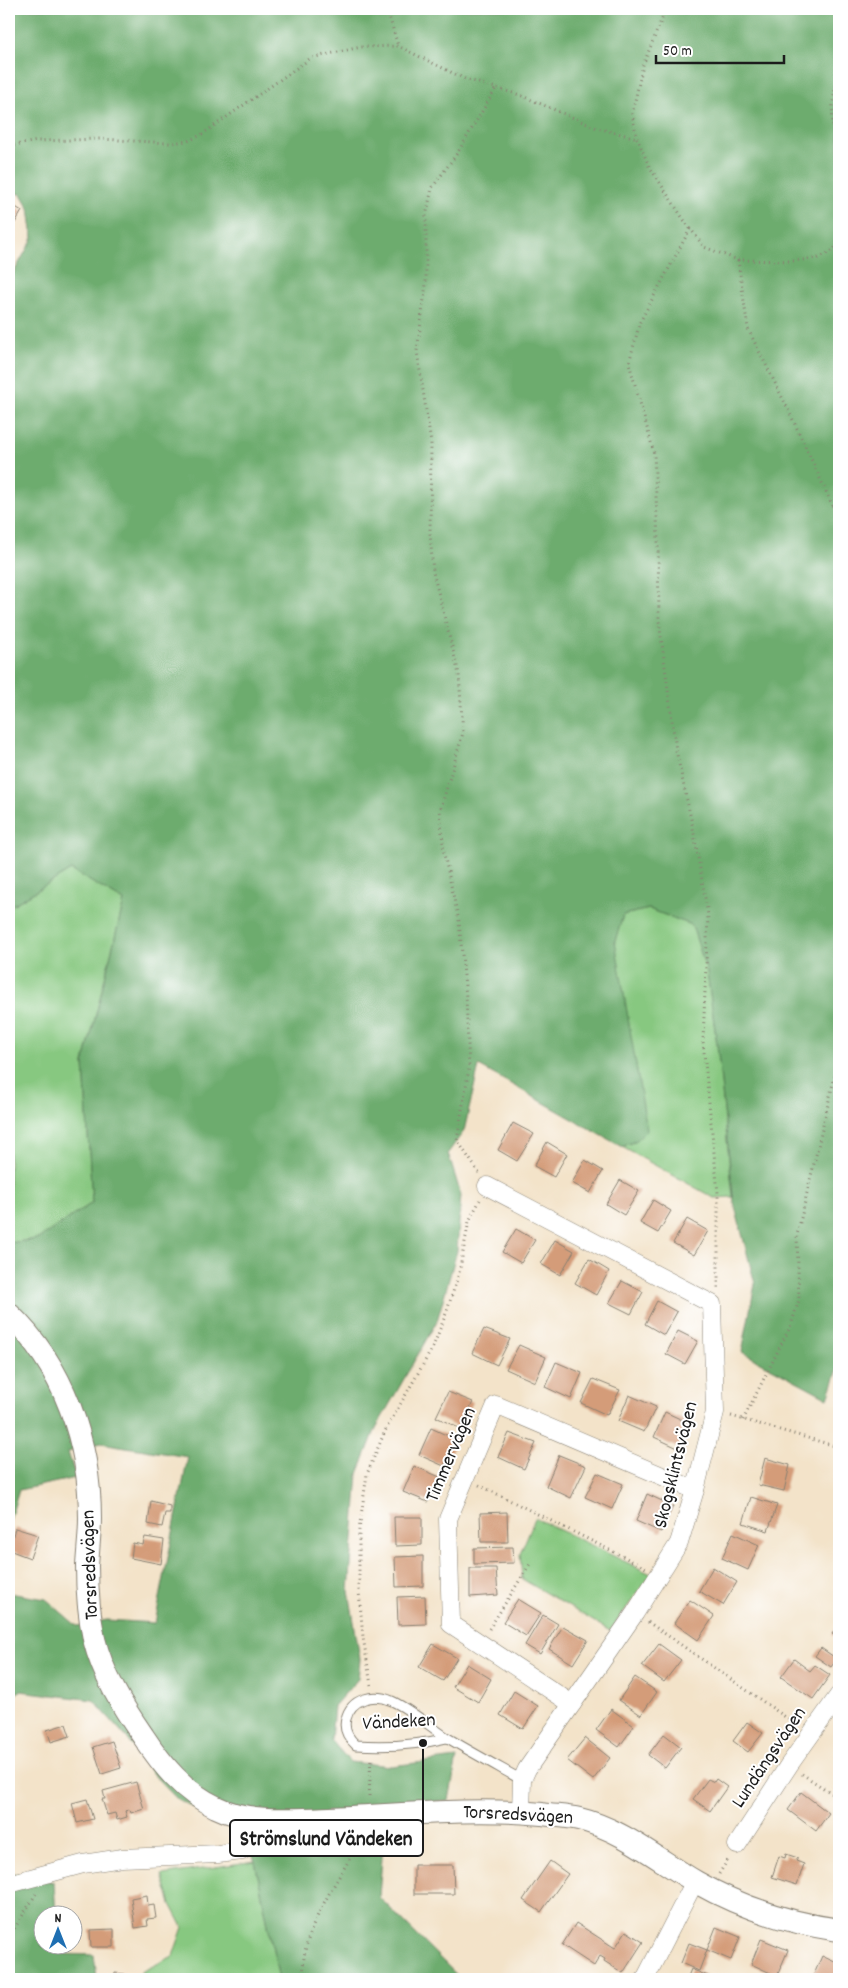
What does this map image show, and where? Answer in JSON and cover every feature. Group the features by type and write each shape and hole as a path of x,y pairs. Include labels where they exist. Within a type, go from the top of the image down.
{"street":[{"path":"487,1186 712,1304"},
{"name":"Skogsklintsvägen","path":"521,1812 522,1780 526,1769 635,1613 679,1542 716,1412 712,1304"},
{"name":"Torsredsvägen","path":"9,1314 41,1353 69,1402 80,1438 89,1480 88,1597 94,1639 105,1670 118,1699 146,1740 176,1780 195,1795 218,1808 261,1818 291,1819 470,1812 521,1812 578,1818 624,1837 702,1885 752,1908 792,1922 839,1930"},
{"name":"Timmervägen","path":"572,1704 451,1624 448,1519 496,1404 695,1490"},
{"name":"Lundängsvägen","path":"737,1845 789,1765 839,1695"},
{"path":"9,1884 83,1864 122,1858 218,1854 242,1851 253,1843 260,1827 261,1818"},
{"path":"645,1979 702,1885"}],"lane":[{"name":"Vändeken","path":"448,1738 423,1743 373,1746 356,1745 347,1736 345,1721 349,1709 354,1703 364,1698 391,1700 448,1738 522,1780"}],"path":[{"path":"387,9 398,46"},
{"path":"666,9 643,65 632,114 637,138 649,166 690,229 704,247 738,260 792,261 818,258 834,250 839,239"},
{"path":"9,146 38,141 188,142 201,135 311,58 361,47 398,46 465,79 529,99 597,128 637,138"},
{"path":"839,76 834,100 833,137 839,170"},
{"path":"373,1698 363,1637 359,1592 359,1530 367,1474 385,1431 433,1346 447,1311 459,1272 469,1221 487,1186 457,1140 469,1068 466,997 459,921 444,854 440,811 463,733 458,674 433,572 430,533 431,443 417,351 426,284 426,216 432,188 458,152 496,88"},
{"path":"690,229 640,322 629,363 654,453 659,620 676,750 693,828 708,915 703,1042 718,1193 719,1252 718,1289 712,1304"},
{"path":"738,260 748,330 839,516"},
{"path":"743,1420 791,1325 799,1300 797,1235 835,1075 839,1049"},
{"path":"716,1412 839,1448"},
{"path":"465,1477 659,1575"},
{"path":"481,1644 514,1586 530,1564"},
{"path":"635,1613 811,1734"},
{"path":"305,1979 303,1973 306,1946 323,1904 362,1839 369,1816 373,1746"},
{"path":"789,1765 839,1798"},
{"path":"702,1885 737,1845"},
{"path":"9,1938 45,1881 44,1874"}],"green space":[{"path":"9,9 839,9 839,1366 828,1398 742,1352 755,1284 734,1203 717,1044 707,972 692,925 649,909 623,915 615,941 647,1130 637,1140 622,1147 479,1066 464,1131 448,1153 461,1195 457,1251 437,1321 376,1428 358,1474 349,1591 360,1659 358,1679 334,1706 331,1740 350,1762 391,1766 457,1758 449,1800 386,1806 379,1897 461,1979 279,1979 255,1861 241,1831 177,1799 150,1771 128,1739 93,1700 20,1691 9,1699 9,1593 46,1599 77,1626 107,1620 155,1623 188,1457 101,1443 68,1452 76,1478 19,1490 9,1523 9,1243 38,1239 92,1203 84,1063 124,901 71,870 9,907 9,281 33,238 29,208 21,194 9,193"},
{"path":"71,870 124,901 84,1063 92,1203 38,1239 9,1243 9,907"},
{"path":"649,909 692,925 707,972 717,1044 733,1197 714,1198 622,1147 637,1140 615,941 623,915"},
{"path":"535,1518 651,1574 610,1631 522,1579 520,1554"},
{"path":"255,1861 279,1979 140,1979 141,1972 173,1956 183,1927 171,1904 162,1875"},
{"path":"9,1872 54,1882 55,1906 32,1906 32,1956 94,1955 97,1979 9,1979"}],"building":[{"path":"9,203 22,211 9,233"},
{"path":"513,1123 534,1134 517,1161 498,1150"},
{"path":"547,1142 567,1154 554,1177 534,1166"},
{"path":"585,1160 603,1171 590,1193 572,1183"},
{"path":"620,1180 639,1191 624,1215 606,1204"},
{"path":"653,1200 671,1211 658,1233 640,1223"},
{"path":"687,1219 708,1231 694,1255 673,1243"},
{"path":"516,1229 535,1240 521,1263 502,1252"},
{"path":"555,1240 574,1251 560,1275 541,1264"},
{"path":"589,1259 609,1271 596,1295 575,1283"},
{"path":"622,1281 643,1292 631,1314 609,1303"},
{"path":"657,1301 677,1312 664,1335 645,1324"},
{"path":"484,1329 510,1339 497,1365 472,1353"},
{"path":"678,1331 698,1341 685,1364 666,1354"},
{"path":"519,1345 546,1357 535,1382 506,1369"},
{"path":"556,1362 582,1373 571,1399 545,1387"},
{"path":"593,1379 620,1390 607,1415 581,1403"},
{"path":"448,1392 473,1402 461,1429 436,1417"},
{"path":"629,1395 656,1407 644,1432 618,1421"},
{"path":"665,1412 691,1424 680,1449 654,1437"},
{"path":"431,1428 457,1440 444,1466 419,1455"},
{"path":"509,1433 536,1443 524,1469 498,1457"},
{"path":"559,1455 586,1466 571,1498 546,1486"},
{"path":"765,1458 790,1465 784,1491 758,1485"},
{"path":"414,1466 440,1477 428,1502 403,1492"},
{"path":"597,1473 623,1484 612,1509 585,1497"},
{"path":"647,1494 673,1506 661,1532 636,1521"},
{"path":"751,1497 777,1505 768,1531 743,1523"},
{"path":"151,1501 170,1506 170,1513 165,1513 162,1527 148,1524"},
{"path":"507,1512 508,1542 481,1542 480,1513"},
{"path":"394,1517 422,1517 422,1545 395,1546"},
{"path":"15,1528 38,1535 30,1558 9,1550"},
{"path":"733,1533 759,1545 748,1570 722,1558"},
{"path":"145,1537 164,1540 161,1564 131,1558 133,1543 143,1545"},
{"path":"513,1547 514,1563 474,1564 474,1548"},
{"path":"423,1556 423,1586 396,1587 395,1557"},
{"path":"713,1567 737,1582 723,1605 699,1591"},
{"path":"470,1568 496,1568 498,1595 470,1597"},
{"path":"425,1596 426,1624 398,1625 397,1597"},
{"path":"518,1599 541,1613 526,1636 503,1622"},
{"path":"690,1600 714,1616 698,1640 674,1623"},
{"path":"543,1615 558,1624 540,1654 525,1645"},
{"path":"839,1624 839,1639 832,1634"},
{"path":"563,1626 588,1640 573,1664 549,1649"},
{"path":"433,1644 457,1658 443,1681 419,1667"},
{"path":"659,1644 681,1660 664,1682 642,1666"},
{"path":"821,1648 837,1659 831,1667 815,1656"},
{"path":"794,1659 810,1671 815,1665 830,1675 813,1699 781,1677"},
{"path":"467,1664 491,1679 478,1702 453,1687"},
{"path":"635,1677 657,1692 641,1715 619,1700"},
{"path":"514,1691 538,1706 523,1729 500,1715"},
{"path":"611,1709 634,1726 619,1747 596,1730"},
{"path":"747,1722 763,1733 748,1752 733,1741"},
{"path":"66,1724 70,1736 51,1742 47,1730"},
{"path":"664,1734 681,1747 665,1768 648,1755"},
{"path":"585,1738 610,1758 593,1780 567,1760"},
{"path":"112,1741 121,1768 102,1774 93,1747"},
{"path":"708,1779 714,1782 716,1779 727,1787 710,1811 693,1799"},
{"path":"136,1782 144,1809 131,1813 130,1810 125,1811 127,1817 117,1820 115,1813 107,1815 102,1799 105,1799 103,1791"},
{"path":"801,1792 829,1813 816,1831 788,1810"},
{"path":"87,1799 93,1819 77,1823 72,1803"},
{"path":"786,1854 798,1858 796,1861 804,1864 797,1885 772,1877 779,1856 785,1858"},
{"path":"550,1861 568,1874 541,1912 523,1900"},
{"path":"414,1865 453,1865 454,1894 414,1894"},
{"path":"147,1895 148,1906 154,1905 156,1918 147,1919 148,1926 135,1928 131,1898"},
{"path":"576,1923 615,1948 626,1931 643,1942 623,1973 604,1961 605,1959 600,1956 594,1966 562,1945"},
{"path":"716,1927 740,1937 731,1960 707,1950"},
{"path":"114,1929 114,1947 91,1947 90,1930"},
{"path":"761,1939 788,1950 777,1976 751,1964"},
{"path":"689,1943 707,1950 699,1971 681,1963"},
{"path":"822,1956 839,1964 839,1979 812,1979"},
{"path":"691,1969 715,1979 687,1979"},
{"path":"115,1973 125,1974 125,1979 114,1979"}],"place":[{"name":"Strömslund Vändeken","path":"423,1743"}]}
